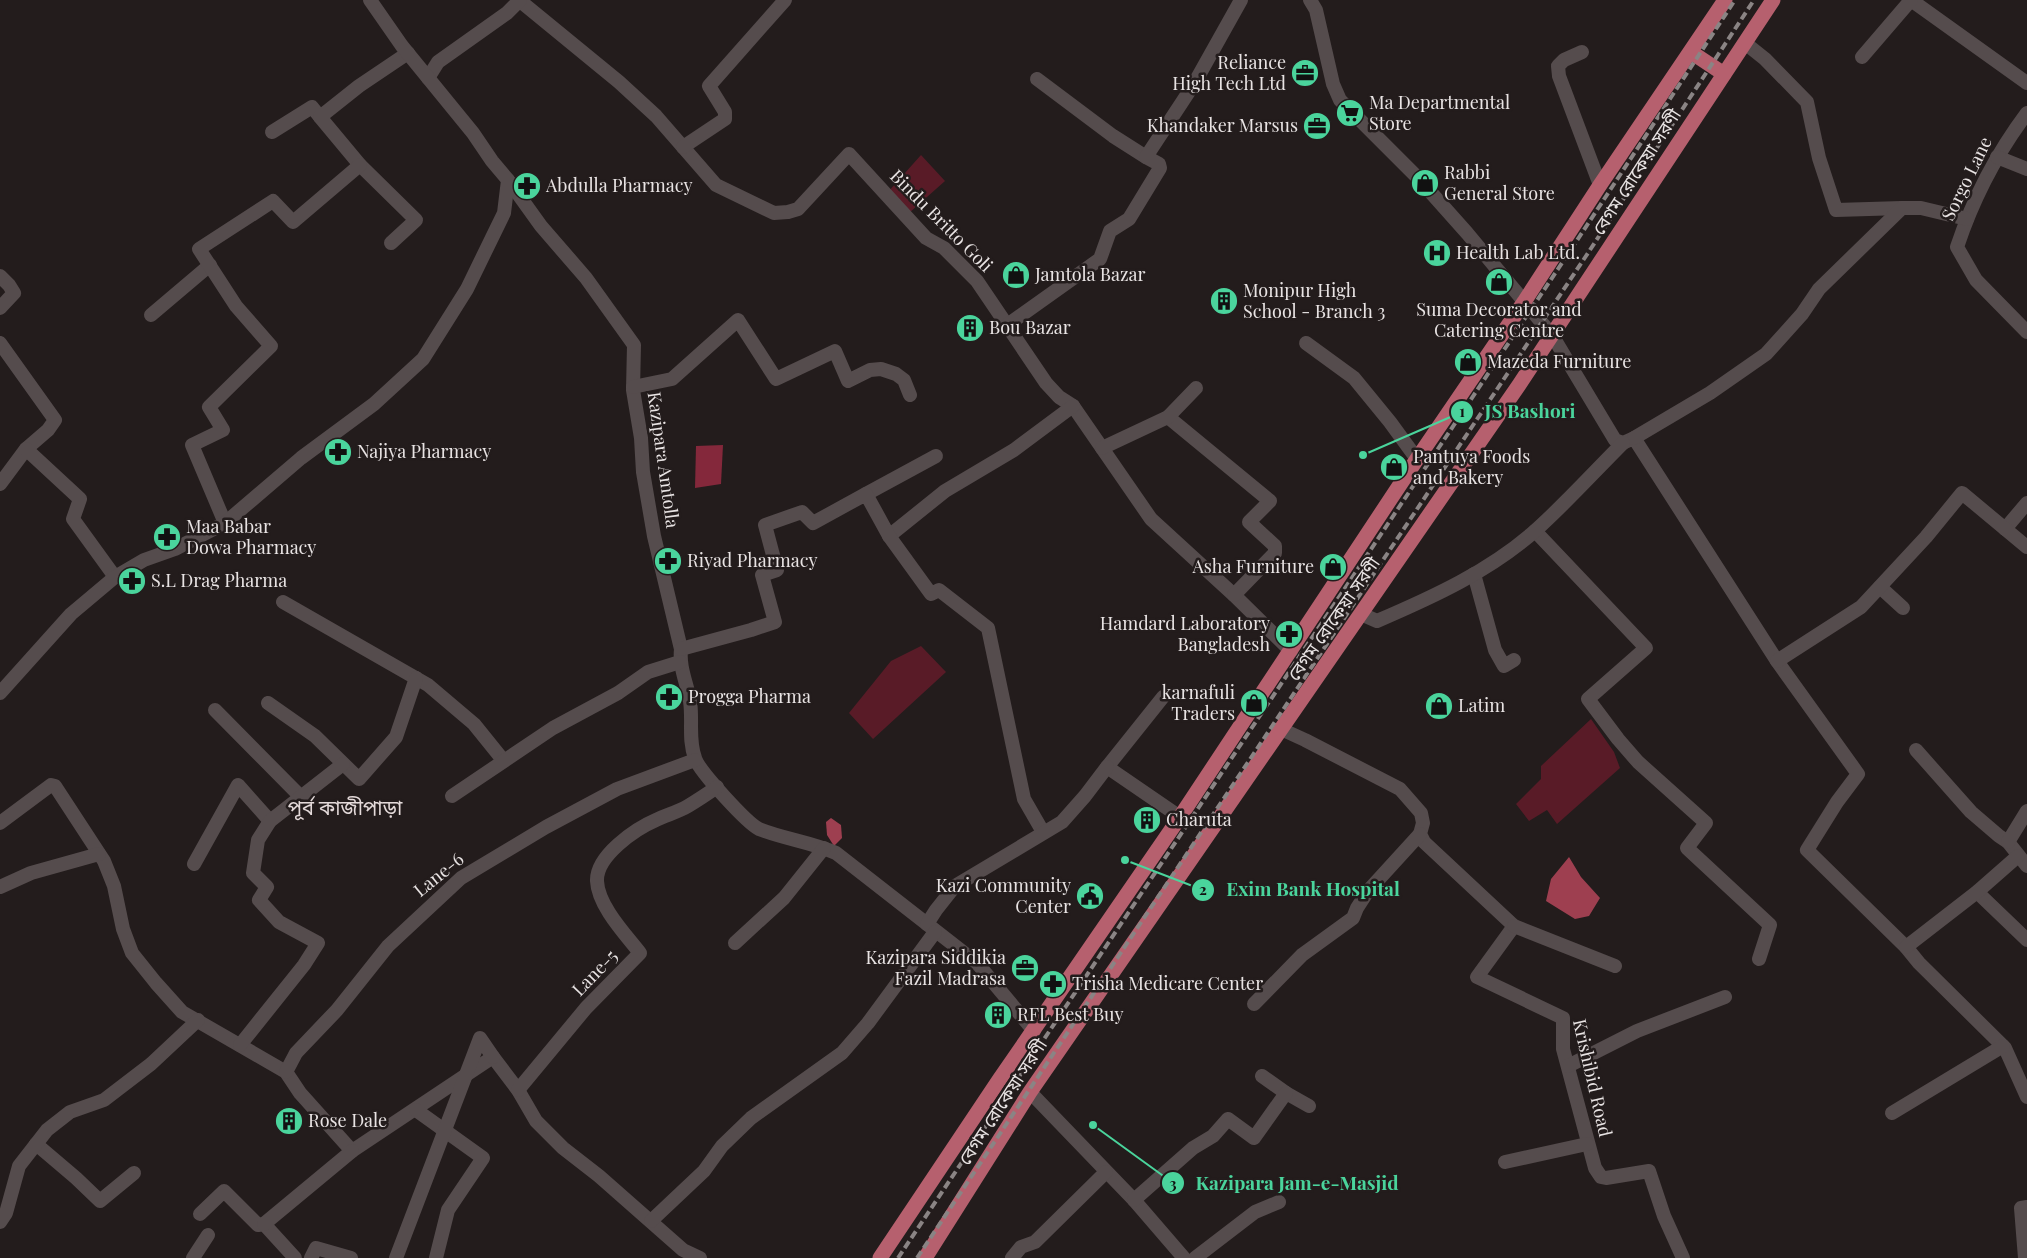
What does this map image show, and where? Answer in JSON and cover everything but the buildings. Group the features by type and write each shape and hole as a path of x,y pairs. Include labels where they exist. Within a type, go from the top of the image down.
{"main road":[{"name":"বেগম রোকেয়া সরণী","path":"880,1258 1180,817 1417,459 1725,0"},
{"name":"বেগম রোকেয়া সরণী","path":"925,1258 1030,1092 1552,335 1773,0"},
{"path":"1691,52 1724,74"}],"street":[{"name":"Kazipara Amtolla","path":"370,0 408,53 473,133 541,226 586,278 634,345 633,388 641,438 643,472 654,536 690,702 690,738 695,760 717,787 757,828 836,853 868,880 977,963 1034,1031"},
{"path":"428,78 438,62 507,13 520,0 619,82 656,116 683,147 725,119 725,112 709,86 785,0"},
{"path":"1146,156 1194,84 1241,0"},
{"path":"1310,0 1316,10 1333,84 1340,100 1418,178 1467,233 1552,335 1615,440 1628,441"},
{"path":"1862,57 1911,0 2027,82"},
{"path":"1745,43 1765,59 1807,102 1819,158 1836,210 1921,208 1966,219"},
{"path":"1582,52 1564,60 1558,66 1559,76 1600,185"},
{"path":"320,117 359,86 408,53"},
{"path":"1037,79 1113,136 1159,164 1160,168 1129,219 1110,231 1100,259 1006,326 1046,383 1060,397 1073,406 1151,519 1234,595 1291,651"},
{"path":"272,132 312,107 360,164 416,220 391,243"},
{"name":"Sorgo Lane","path":"2027,113 2007,139 1997,157 1966,219 1957,247 1963,260 1982,287 2027,332"},
{"name":"Bindu Britto Goli","path":"683,147 716,185 774,213 798,209 849,154 926,238 944,248 963,266 977,282 1006,326"},
{"path":"1997,157 2027,169"},
{"path":"225,523 192,445 223,430 209,407 271,346 236,306 199,249 273,201 293,222 360,164"},
{"path":"0,693 71,614 114,577 144,560 175,549 225,523 301,458 374,404 423,359 467,289 504,213 508,180"},
{"path":"1361,614 1377,621 1474,574 1535,531 1628,441 1710,393 1766,354 1802,314 1820,289 1902,208"},
{"path":"151,314 210,265"},
{"path":"0,276 14,293 0,308"},
{"path":"633,388 672,379 738,320 776,379 835,351 848,381 870,370 880,369 896,374 904,380 910,395"},
{"path":"0,343 55,420 48,430 26,448 0,484"},
{"path":"1306,343 1354,378 1417,459"},
{"path":"1102,448 1168,417 1196,388"},
{"path":"889,536 945,491 1014,450 1073,406"},
{"path":"1168,417 1270,501 1249,522 1275,546 1275,553 1234,595"},
{"path":"1628,441 1777,662 1858,774 1837,802 1807,850 1906,947 1919,963 2002,1046 2027,1097"},
{"path":"26,448 80,499 73,519 114,577"},
{"path":"452,796 553,728 618,693 648,672 680,655 775,622 762,575 777,570 765,525 802,512 813,523 936,456"},
{"path":"1777,662 1861,607 1926,537 1962,493 2027,547"},
{"path":"866,494 889,536 931,594 939,590 988,628 1024,799 1043,832"},
{"path":"2005,529 2027,503"},
{"path":"1535,531 1646,648 1588,699 1638,762 1706,823 1687,848 1770,924 1759,959"},
{"path":"1474,574 1495,650 1504,666 1514,660"},
{"path":"1880,587 1903,608"},
{"path":"283,602 428,685 474,724 503,760"},
{"path":"268,703 315,736 359,779 396,737 416,678"},
{"path":"651,1221 704,1171 722,1146 751,1118 842,1053 868,1023 931,928 936,910 955,886 1062,822 1085,796 1163,697"},
{"path":"215,710 302,798"},
{"path":"1254,1004 1302,955 1353,918 1368,891 1420,834 1423,823 1422,813 1400,789 1281,729"},
{"path":"1906,947 1977,892 2023,861 2008,842 1971,812 1916,750"},
{"name":"Lane-6","path":"286,1072 296,1053 337,1010 388,946 461,878 546,827 617,789 695,760"},
{"path":"240,1045 304,965 318,943 279,922 259,900 267,887 253,873 258,840 270,821 302,798 343,764"},
{"path":"1107,767 1180,817"},
{"path":"0,823 54,784 100,854 114,886 122,929 132,953 156,983 182,1012 286,1072 300,1093 352,1151"},
{"path":"194,864 238,785 270,821"},
{"name":"Lane-5","path":"518,1090 586,1008 640,953 615,921 603,901 597,882 598,873 603,862 618,845 641,828 686,807 717,787"},
{"path":"2008,842 2027,811"},
{"path":"1420,834 1424,842 1514,926 1615,966"},
{"path":"735,942 784,898 824,848"},
{"path":"0,887 31,873 100,854"},
{"path":"1977,892 2027,940"},
{"name":"Krishibid Road","path":"1514,926 1477,977 1563,1018 1563,1048 1595,1168 1601,1177 1606,1178 1649,1171 1664,1216 1683,1258"},
{"path":"1568,1066 1637,1031 1725,997"},
{"path":"2,1215 19,1166 47,1130 70,1112 104,1100 151,1064 198,1020"},
{"path":"396,1258 480,1038 518,1090 536,1121 563,1148 683,1250 700,1258"},
{"path":"1892,1113 2002,1046"},
{"path":"200,1214 224,1191 258,1226 264,1224 352,1151 493,1057"},
{"path":"1262,1076 1309,1106"},
{"path":"1030,1092 1134,1200 1184,1258"},
{"path":"1134,1200 1193,1148 1213,1136 1228,1119 1254,1138 1286,1093"},
{"path":"416,1110 483,1158 448,1210 436,1258"},
{"path":"36,1144 100,1201 134,1173"},
{"path":"1505,1162 1588,1144"},
{"path":"1012,1258 1021,1247 1035,1242 1106,1172"},
{"path":"1195,1258 1255,1212 1279,1202"},
{"path":"2025,1258 2021,1208 2027,1207"},
{"path":"264,1224 295,1258"},
{"path":"193,1258 208,1235"},
{"path":"311,1258 316,1248 350,1258"}],"shaded area":[{"path":"921,155 945,181 909,213 888,192"},
{"path":"723,445 721,484 695,488 696,446"},
{"path":"921,646 946,672 873,739 849,713 891,661"},
{"path":"1591,719 1614,752 1620,768 1557,824 1547,810 1529,821 1516,804 1541,779 1541,766"},
{"path":"831,818 841,825 842,838 834,846 827,835 826,822"},
{"path":"1569,857 1581,877 1600,898 1589,916 1575,919 1546,901 1551,879"}],"railway":[{"path":"898,1258 1572,248 1735,0"},
{"path":"917,1258 1586,256 1754,0"}],"place":[{"name":"Reliance High Tech Ltd","path":"1305,73"},
{"name":"Ma Departmental Store","path":"1350,113"},
{"name":"Khandaker Marsus","path":"1317,126"},
{"name":"Rabbi General Store","path":"1425,183"},
{"name":"Abdulla Pharmacy","path":"527,186"},
{"name":"Health Lab Ltd.","path":"1437,253"},
{"name":"Jamtola Bazar","path":"1016,275"},
{"name":"Suma Decorator and Catering Centre","path":"1499,282"},
{"name":"Monipur High School - Branch 3","path":"1224,301"},
{"name":"Bou Bazar","path":"970,328"},
{"name":"Mazeda Furniture","path":"1468,362"},
{"name":"Najiya Pharmacy","path":"338,452"},
{"name":"JS Bashori","path":"1363,455"},
{"name":"Pantuya Foods and Bakery","path":"1394,467"},
{"name":"Maa Babar Dowa Pharmacy","path":"167,537"},
{"name":"Riyad Pharmacy","path":"668,561"},
{"name":"Asha Furniture","path":"1333,567"},
{"name":"S.L Drag Pharma","path":"132,581"},
{"name":"Hamdard Laboratory Bangladesh","path":"1289,634"},
{"name":"Progga Pharma","path":"669,697"},
{"name":"karnafuli Traders","path":"1254,703"},
{"name":"Latim","path":"1439,706"},
{"name":"Charuta","path":"1147,820"},
{"name":"Exim Bank Hospital","path":"1125,860"},
{"name":"Kazi Community Center","path":"1090,896"},
{"name":"Kazipara Siddikia Fazil Madrasa","path":"1025,968"},
{"name":"Trisha Medicare Center","path":"1053,984"},
{"name":"RFL Best Buy","path":"998,1015"},
{"name":"Rose Dale","path":"289,1121"},
{"name":"Kazipara Jam-e-Masjid","path":"1093,1125"}],"district":[{"name":"পূর্ব কাজীপাড়া","path":"345,808"}]}
